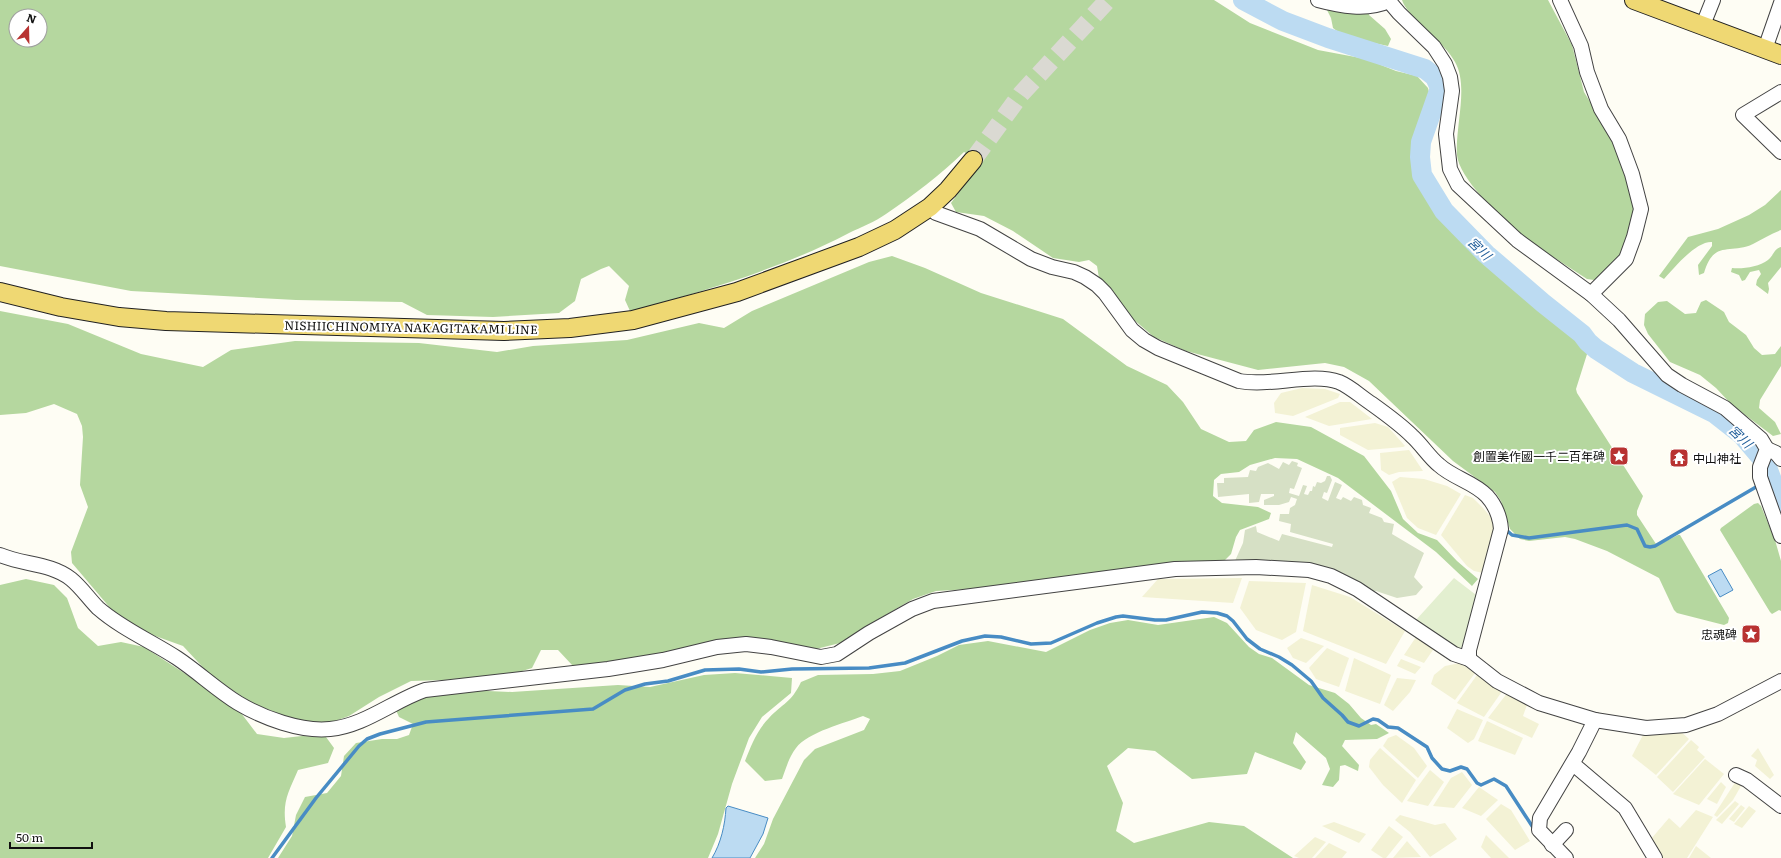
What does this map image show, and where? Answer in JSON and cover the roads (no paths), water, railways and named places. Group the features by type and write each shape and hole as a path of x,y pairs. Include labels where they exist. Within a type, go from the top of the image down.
{"main road":[{"path":"1634,0 1773,52"},
{"name":"NISHIICHINOMIYA NAKAGITAKAMI LINE","path":"0,292 60,307 166,321 504,331 570,328 633,320 737,292 859,247 895,230 930,207 948,190 973,160"}],"street":[{"path":"1318,0 1334,4 1355,6 1382,4 1388,1 1434,47 1445,64 1450,77 1452,91 1446,134 1450,169 1458,185 1517,240 1591,294 1619,320 1668,375 1682,385 1725,408 1761,439 1766,451 1760,467 1760,477 1763,490 1781,536"},
{"path":"1560,0 1580,46 1587,72 1601,109 1619,140 1632,174 1641,209 1634,237 1626,259 1591,294"},
{"path":"1703,25 1713,0"},
{"path":"1773,52 1781,3"},
{"path":"1781,92 1743,115 1781,152"},
{"path":"930,207 936,213 980,229 1031,259 1052,268 1074,272 1085,277 1097,285 1105,293 1132,330 1144,340 1158,348 1239,381 1251,383 1315,379 1339,382 1350,388 1401,426 1440,466 1454,476 1481,491 1488,497 1496,510 1500,520 1501,529 1469,650 1469,659"},
{"path":"1766,451 1776,453 1781,459"},
{"path":"0,556 7,559 50,568 71,579 98,607 125,628 176,658 239,703 274,720 313,730 331,729 349,725 408,696 425,690 608,669 663,660 717,647 746,644 771,647 821,657 837,654 869,633 912,609 933,601 1175,569 1256,567 1310,570 1331,576 1357,589 1454,654 1469,659 1496,681 1539,703 1595,720 1646,728 1686,725 1718,714 1781,681"},
{"path":"1566,858 1539,830 1540,818 1573,764 1595,720"},
{"path":"1573,764 1624,808 1655,858"},
{"path":"1736,775 1747,780 1781,806"},
{"path":"1552,845 1566,830"}],"water":[{"path":"1721,569 1733,590 1720,597 1708,576"},
{"path":"728,806 768,818 763,834 750,858 712,858 724,827 726,808"}],"waterway":[{"name":"宮川","path":"1243,0 1283,21 1328,38 1425,69 1435,77 1440,88 1421,142 1420,157 1422,175 1444,211 1486,254 1582,334 1596,349 1633,373 1714,413 1742,435 1765,462 1781,504"},
{"path":"1504,528 1512,535 1529,538 1627,525 1637,529 1645,546 1650,547 1655,546 1756,487"},
{"path":"272,858 316,798 359,746 367,739 380,734 426,722 593,709 625,690 645,684 668,681 705,670 739,669 761,672 792,669 869,668 905,663 962,641 985,636 1001,637 1031,644 1051,643 1097,623 1116,617 1123,616 1166,620 1202,612 1217,613 1227,616 1233,621 1247,639 1260,649 1279,657 1292,665 1311,681 1323,698 1348,722 1359,726 1373,719 1378,720 1388,727 1398,728 1427,747 1432,758 1442,769 1450,771 1461,767 1467,769 1477,783 1481,785 1494,779 1506,786 1534,829"}],"tunnel":[{"path":"973,160 1021,94 1108,0"}],"place":[{"name":"創置美作國一千二百年碑","path":"1619,456"},
{"name":"中山神社","path":"1679,458"},
{"name":"忠魂碑","path":"1751,634"}]}
